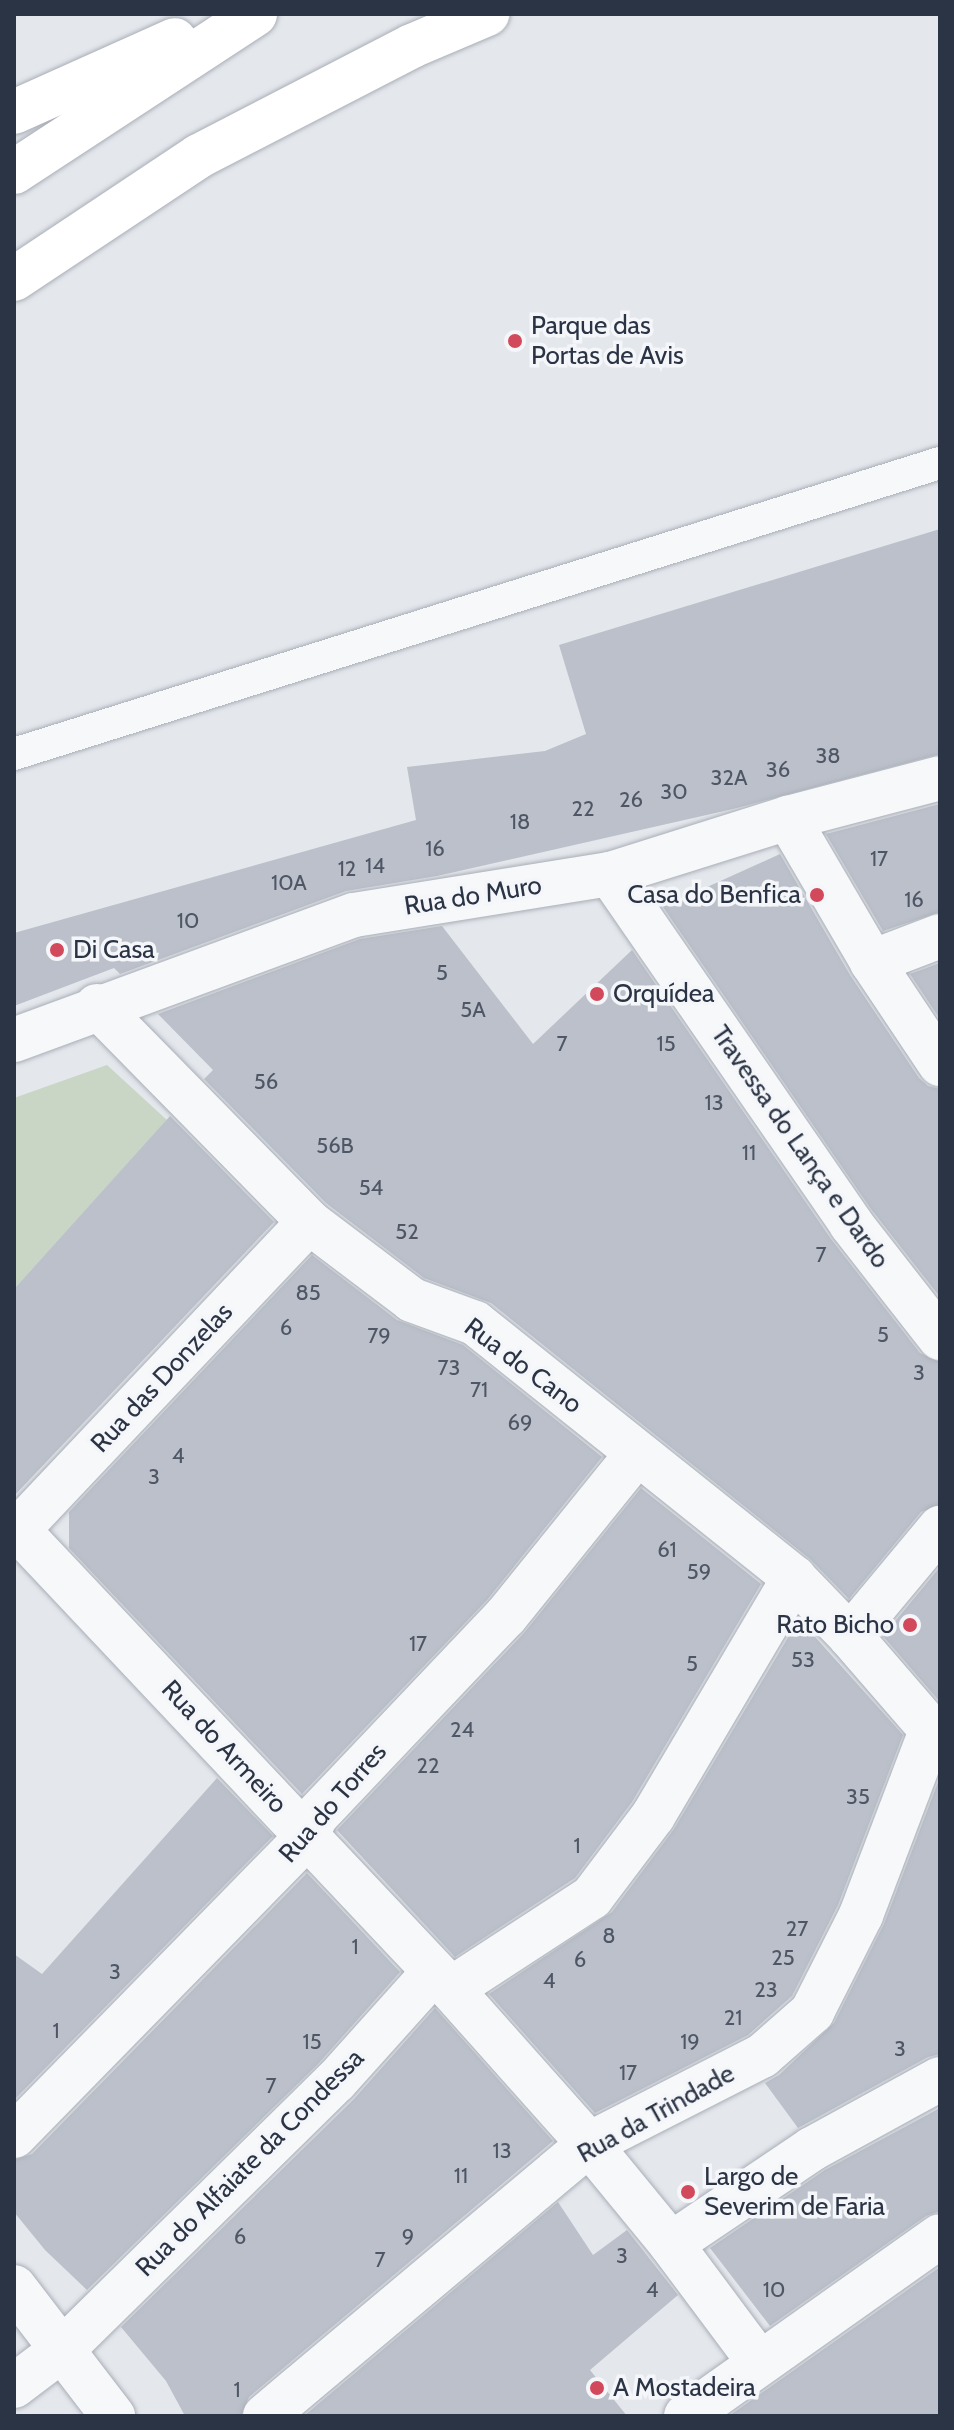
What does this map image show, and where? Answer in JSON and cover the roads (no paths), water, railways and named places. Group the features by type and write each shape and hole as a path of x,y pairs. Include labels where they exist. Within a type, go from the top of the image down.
{"main road":[{"path":"14,112 236,14"},
{"path":"14,172 255,14"},
{"path":"14,279 199,156 398,53 487,14"},
{"path":"14,301 94,226"}],"street":[{"name":"Rua do Muro","path":"14,1040 97,1006 354,915 610,874 788,818 940,778"},
{"path":"788,818 872,962 940,1064"},
{"name":"Travessa do Lança e Dardo","path":"610,874 851,1224 940,1338"},
{"path":"872,962 940,936"},
{"name":"Rua do Cano","path":"97,1006 309,1222 412,1300 475,1323 636,1455 794,1578 936,1734"},
{"name":"Rua das Donzelas","path":"16,1532 309,1222"},
{"name":"Rua do Torres","path":"14,2136 308,1836 315,1817 506,1616 636,1455"},
{"path":"850,1636 940,1528"},
{"name":"Rua do Armeiro","path":"16,1532 308,1836 589,2144"},
{"name":"Rua do Alfaiate da Condessa","path":"14,2386 63,2349 442,1981 592,1897 653,1816 794,1578"},
{"name":"Rua da Trindade","path":"265,2416 589,2144 762,2056 812,2012 861,1915 936,1734"},
{"path":"671,2244 812,2149 940,2079"},
{"path":"589,2144 671,2244 759,2362"},
{"path":"686,2416 940,2236"},
{"path":"14,2287 113,2416"}],"lane":[{"path":"17,756 940,463"}],"place":[{"name":"Parque das Portas de Avis","path":"515,341"},
{"name":"Casa do Benfica","path":"817,895"},
{"name":"Di Casa","path":"57,950"},
{"name":"Orquídea","path":"597,994"},
{"name":"Rato Bicho","path":"910,1625"},
{"name":"Largo de Severim de Faria","path":"688,2192"},
{"name":"A Mostadeira","path":"597,2388"}]}
